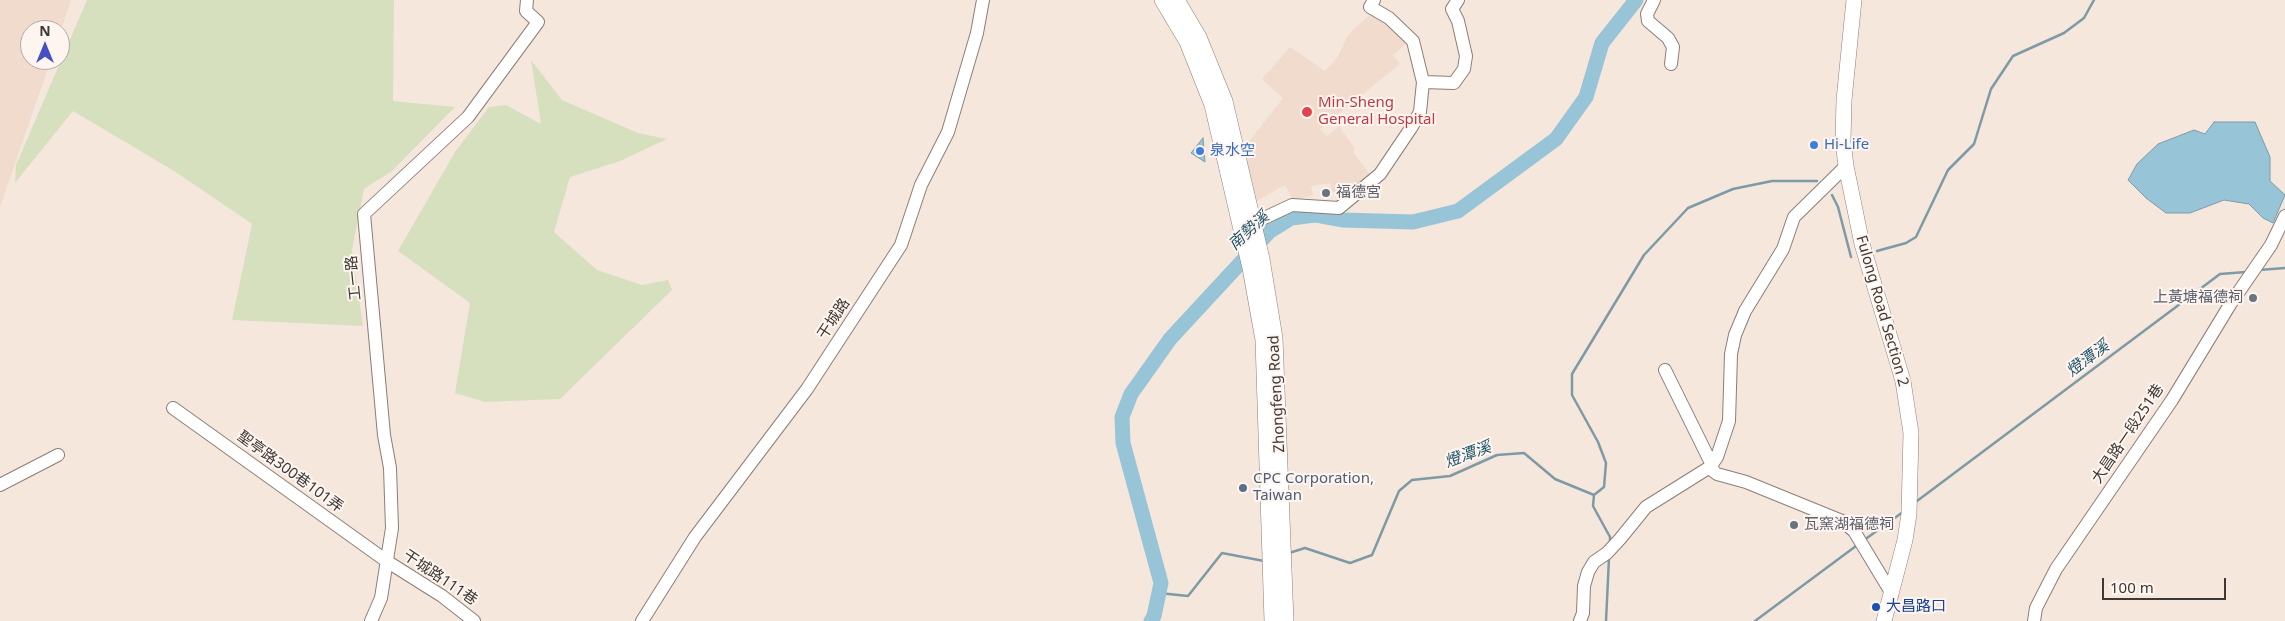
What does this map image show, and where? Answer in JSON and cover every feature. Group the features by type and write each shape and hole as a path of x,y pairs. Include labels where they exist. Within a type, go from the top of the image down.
{"main road":[{"path":"1162,0 1187,42 1212,105 1250,232"},
{"path":"1177,0 1199,37 1225,101 1250,232"},
{"name":"Fulong Road Section 2","path":"1854,0 1844,100 1843,142 1846,166 1862,244 1903,381 1911,433 1909,514 1892,594 1884,621"},
{"name":"Zhongfeng Road","path":"1250,232 1256,264 1275,338 1272,621"},
{"name":"Zhongfeng Road","path":"1274,489 1286,621"}],"street":[{"name":"工一路","path":"371,621 381,598 392,528 390,468 384,435 364,214 468,117 538,22 526,11 527,0"},
{"name":"干城路","path":"642,621 695,537 807,389 901,245 921,185 948,132 977,33 983,0"},
{"path":"1423,82 1454,83 1464,69 1466,56 1458,21 1452,9 1458,0"},
{"path":"1654,0 1648,14 1648,21 1668,38 1673,47 1670,64"},
{"path":"1250,232 1292,205 1340,208 1373,180 1385,167 1420,112 1423,82 1414,41 1372,4"},
{"path":"1580,621 1588,572 1594,562 1611,549 1646,507 1712,465 1721,448 1728,421 1731,354 1735,335 1745,311 1783,249 1794,217 1846,166"},
{"name":"大昌路一段251巷","path":"2034,621 2036,608 2056,568 2172,400 2254,271 2285,216"},
{"path":"1665,370 1712,465 1713,471 1746,482 1842,521 1849,526 1867,550 1892,594"},
{"name":"聖亭路300巷101弄","path":"173,408 388,562"},
{"path":"0,485 58,455"},
{"name":"干城路111巷","path":"388,562 442,596 474,621"}],"shaded area":[{"path":"0,0 71,0 64,20 20,20 20,70 48,70 0,207"},
{"name":"Min-Sheng General Hospital","path":"1372,12 1409,41 1393,55 1400,64 1320,129 1327,136 1339,126 1355,149 1353,152 1372,177 1342,202 1332,191 1330,183 1311,186 1313,195 1293,200 1285,185 1253,203 1243,149 1283,98 1262,79 1290,47 1325,71 1337,58 1348,35"}],"green space":[{"path":"87,0 394,0 393,101 455,107 392,171 364,189 352,250 363,326 232,320 252,224 174,171 73,111 15,183 16,165 57,70 70,70 70,40"},
{"path":"531,60 562,100 638,133 667,139 620,161 570,177 554,232 597,270 642,285 668,280 672,290 560,399 485,402 455,393 470,303 398,251 455,152 489,107 506,105 541,124"}],"water":[{"path":"2214,122 2255,122 2270,157 2270,181 2285,195 2273,223 2263,218 2249,204 2224,200 2190,213 2166,213 2146,198 2128,180 2137,164 2158,144 2194,130 2205,134"},
{"name":"泉水空","path":"1203,138 1205,162 1191,153"}],"waterway":[{"name":"南勢溪","path":"1151,621 1154,616 1161,583 1123,443 1122,417 1131,394 1170,339 1270,231 1291,218 1315,215 1342,220 1413,222 1458,211 1556,139 1586,97 1602,43 1636,0"},
{"name":"燈潭溪","path":"1877,251 1906,243 1916,237 1948,170 1974,144 1991,89 2013,56 2064,33 2084,18 2094,0"},
{"path":"1594,495 1604,487 1606,463 1598,442 1572,395 1572,374 1644,255 1688,208 1733,189 1772,181 1817,181"},
{"name":"燈潭溪","path":"1832,195 1838,207 1851,257"},
{"name":"燈潭溪","path":"2259,270 2285,268"},
{"name":"燈潭溪","path":"1917,501 2220,274 2246,272"},
{"name":"燈潭溪","path":"1289,553 1305,548 1350,563 1372,555 1399,491 1412,480 1450,476 1497,455 1524,453 1555,479 1594,495 1593,506 1610,537 1610,542"},
{"name":"燈潭溪","path":"1867,538 1903,512"},
{"name":"燈潭溪","path":"1755,621 1856,546"},
{"name":"燈潭溪","path":"1159,593 1188,596 1222,553 1264,561"},
{"name":"燈潭溪","path":"1606,621 1609,558"}],"place":[{"name":"Min-Sheng General Hospital","path":"1307,112"},
{"name":"Hi-Life","path":"1814,145"},
{"name":"泉水空","path":"1200,151"},
{"name":"福德宮","path":"1326,193"},
{"name":"上黃塘福德祠","path":"2253,298"},
{"name":"CPC Corporation, Taiwan","path":"1243,488"},
{"name":"瓦窯湖福德祠","path":"1794,525"},
{"name":"大昌路口","path":"1876,607"}]}
